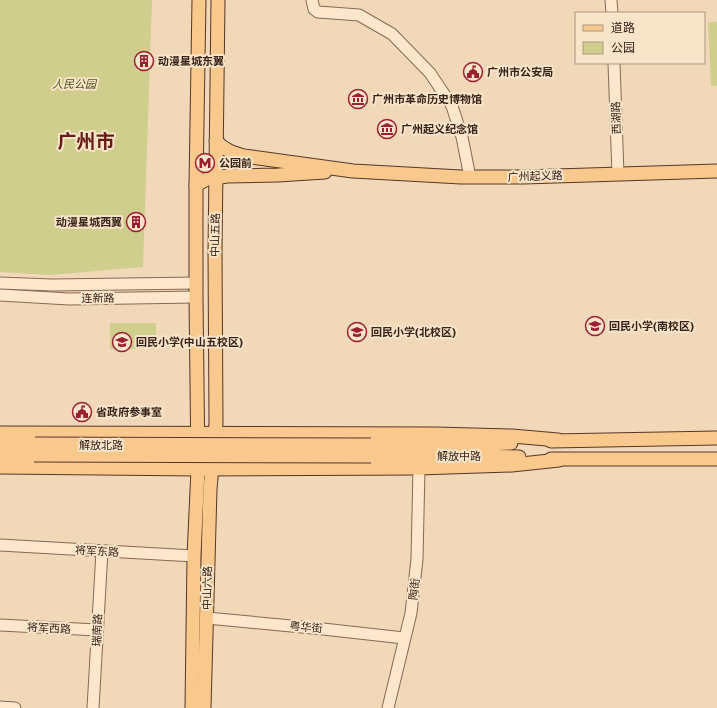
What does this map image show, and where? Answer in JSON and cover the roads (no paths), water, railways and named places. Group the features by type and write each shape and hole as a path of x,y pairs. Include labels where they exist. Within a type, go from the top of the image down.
{"main road":[{"name":"中山五路","path":"198,469 200,445 196,297 196,185 199,0"},
{"name":"中山五路","path":"212,469 216,434 215,252 218,0"},
{"name":"广州起义路","path":"216,141 221,147 244,156 353,170 470,177 524,177 717,171"},
{"name":"广州起义路","path":"196,185 207,179 216,177 353,170"},
{"path":"0,433 200,445 216,434 436,434 512,436 558,440"},
{"name":"解放中路","path":"371,451 558,440 717,438"},
{"name":"解放北路","path":"0,444 35,450"},
{"name":"解放北路","path":"0,456 35,450 200,445"},
{"name":"解放中路","path":"200,445 521,457 559,460 717,459"},
{"path":"0,467 198,469 419,468 512,465 559,460"},
{"name":"中山六路","path":"192,708 194,556 198,469"},
{"name":"中山六路","path":"204,708 210,489 212,469"}],"street":[{"path":"312,0 314,9 318,12 359,15 392,34 430,73 452,106 462,136 470,177"},
{"path":"611,0 612,12"},
{"name":"西湖路","path":"614,64 618,174"},
{"name":"连新路","path":"0,283 52,285 196,283"},
{"name":"连新路","path":"0,295 69,299 196,297"},
{"name":"陶街","path":"388,708 411,613 417,559 419,468"},
{"name":"将军东路","path":"0,545 194,556"},
{"name":"瑞南路","path":"93,708 102,551"},
{"name":"粤华街","path":"207,618 404,638"},
{"name":"将军西路","path":"0,625 97,630"},
{"path":"0,707 15,708"}],"place":[{"name":"动漫星城东翼","path":"144,61"},
{"name":"广州市公安局","path":"473,72"},
{"name":"广州市革命历史博物馆","path":"358,99"},
{"name":"广州起义纪念馆","path":"387,129"},
{"name":"公园前","path":"205,163"},
{"name":"动漫星城西翼","path":"136,222"},
{"name":"回民小学(南校区)","path":"595,326"},
{"name":"回民小学(北校区)","path":"357,332"},
{"name":"回民小学(中山五校区)","path":"122,342"},
{"name":"省政府参事室","path":"82,412"}],"district":[{"name":"广州市","path":"86,141"}],"park label":[{"name":"人民公园","path":"74,84"}]}
